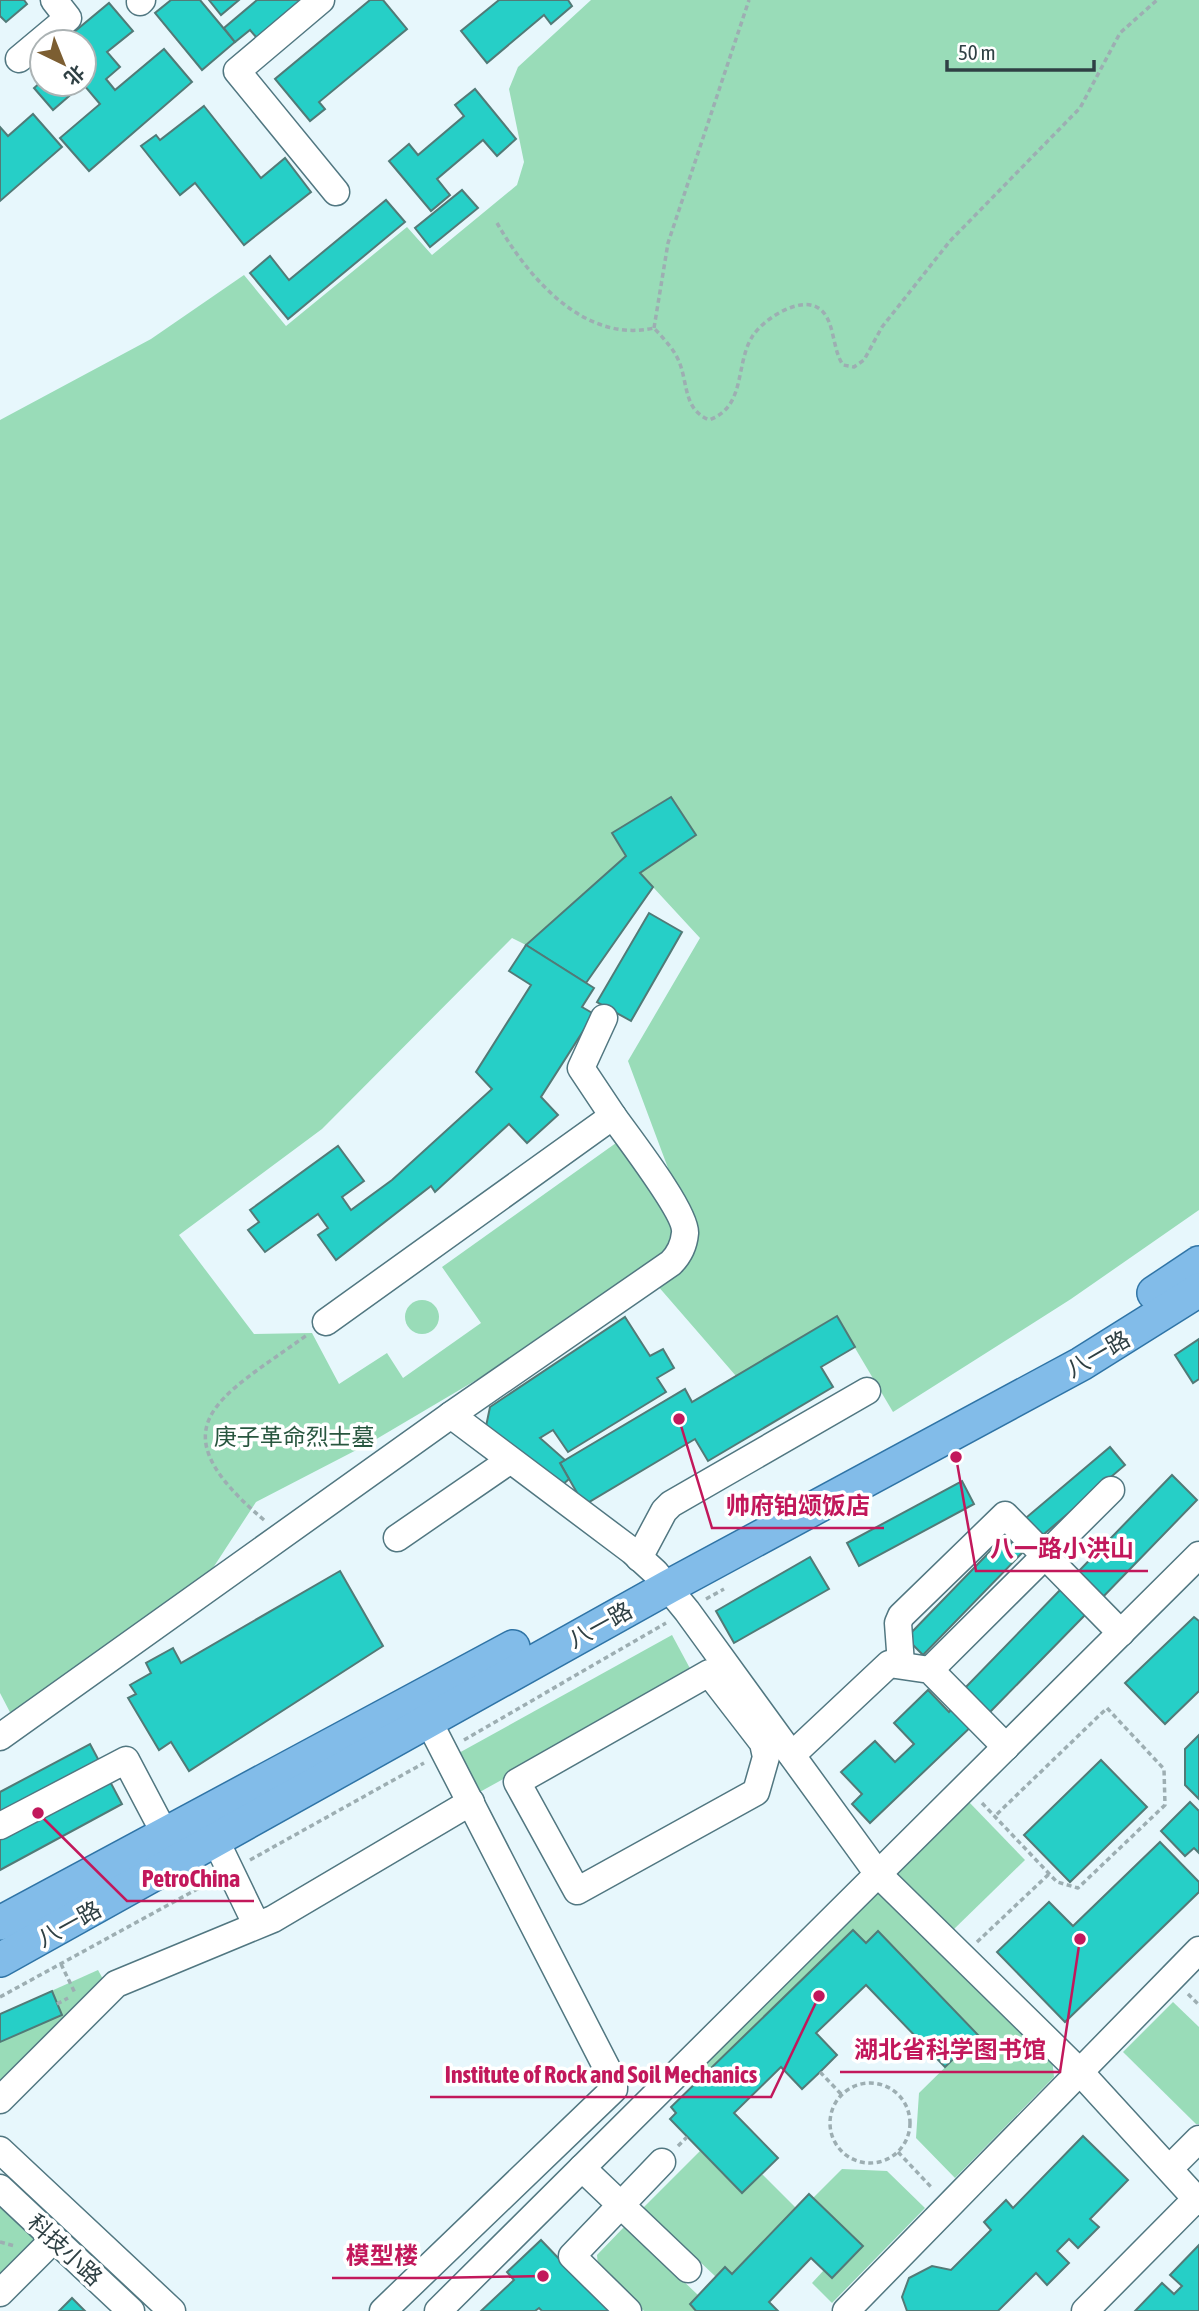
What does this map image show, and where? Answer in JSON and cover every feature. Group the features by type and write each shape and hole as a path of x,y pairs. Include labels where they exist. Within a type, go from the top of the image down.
{"main road":[{"name":"八一路","path":"0,1960 210,1845 1013,1380 1199,1263"},
{"name":"八一路","path":"0,1923 1081,1364 1130,1336 1199,1290"}],"street":[{"path":"19,59 68,18 54,0"},
{"path":"321,0 237,71 336,192"},
{"path":"0,1737 283,1533 671,1263 680,1252 685,1233 679,1212 581,1068 604,1018"},
{"path":"326,1322 613,1116"},
{"path":"662,1582 664,1511 671,1504 867,1391"},
{"path":"451,1415 662,1582 704,1633 878,1874 1080,2072 1170,2168 1197,2201 1085,2311"},
{"path":"397,1538 509,1461"},
{"path":"930,1670 1111,1490"},
{"path":"901,1664 898,1623 901,1616 1005,1515 1121,1633"},
{"path":"438,2311 1199,1555"},
{"path":"704,1633 689,1643 763,1743 766,1757 756,1792 577,1891 517,1782 709,1672"},
{"path":"792,1755 883,1666 901,1664 930,1670 1006,1747"},
{"path":"383,2311 614,2089 614,2082 428,1720"},
{"path":"0,1826 126,1760 166,1836"},
{"path":"0,2100 116,1984 273,1919 471,1802"},
{"path":"210,1845 249,1927"},
{"path":"846,2311 1199,1950"},
{"path":"1170,2168 1199,2139"},
{"path":"0,2150 172,2311"},
{"path":"628,2311 572,2256 662,2162"},
{"path":"582,2168 688,2269"},
{"name":"科技小路","path":"0,2188 131,2311"},
{"path":"0,2293 54,2239"}],"path":[{"path":"749,0 668,243 654,328 680,363 688,400 697,414 709,420 719,416 734,397 753,335 765,324 796,305 811,305 822,310 828,321 835,354 843,365 854,367 864,360 881,327 950,242 1080,108 1120,33 1157,0"},
{"path":"497,223 520,262 561,302 583,316 621,331 654,328"},
{"path":"283,1533 244,1503 219,1477 206,1451 206,1432 212,1413 226,1395 326,1322"},
{"path":"0,1997 444,1751 662,1582 734,1583"},
{"path":"967,1786 1049,1874 1057,1882 1078,1888 1164,1805 1164,1769 1107,1708 995,1816"},
{"path":"962,1956 1049,1874"},
{"path":"57,2004 76,1994 61,1964"},
{"path":"820,2072 842,2095"},
{"path":"865,2084 877,2084 900,2096 910,2119 909,2131 898,2152 885,2160 872,2163 846,2155 831,2133 834,2106 842,2095 865,2084"},
{"path":"898,2152 949,2205"}],"green space":[{"name":"庚子革命烈士墓","path":"591,0 1199,0 1199,1210 1071,1299 893,1412 836,1316 736,1376 657,1285 693,1235 628,1061 700,938 640,873 695,835 670,797 613,833 626,856 526,945 512,938 322,1129 179,1235 254,1334 312,1333 339,1384 387,1353 403,1378 481,1323 442,1267 616,1143 667,1212 678,1241 654,1263 478,1379 368,1444 256,1502 211,1571 13,1718 0,1693 0,420 151,339 244,275 286,326 407,227 432,255 517,185 524,162 509,89 518,67"},
{"path":"422,1300 434,1305 439,1317 434,1329 422,1334 410,1329 405,1317 410,1305"},
{"path":"672,1635 693,1674 478,1793 457,1754"},
{"path":"968,1801 1025,1860 952,1931 894,1874"},
{"path":"880,1888 1052,2058 1054,2077 955,2178 916,2138 919,2093 978,2035 878,1932 866,1943 853,1930 698,2081 692,2075"},
{"path":"98,1970 104,1981 0,2084 0,2014"},
{"path":"1173,2002 1199,2027 1199,2124 1123,2052"},
{"path":"700,2151 741,2193 762,2174 796,2208 732,2274 725,2268 716,2277 643,2208"},
{"path":"842,2169 887,2171 925,2208 832,2303 812,2283 824,2270 833,2278 863,2246 813,2198"},
{"path":"0,2205 38,2241 0,2280"},
{"path":"625,2226 698,2295 690,2304 696,2311 644,2311 598,2266 597,2255"}],"building":[{"path":"0,0 24,0 27,4 6,22 0,16"},
{"path":"171,0 200,0 235,42 202,70 155,13"},
{"path":"209,0 239,0 221,15"},
{"path":"257,0 316,0 263,45 250,30 235,42 224,28"},
{"path":"370,0 383,0 407,29 319,102 325,109 310,121 275,79"},
{"path":"499,0 568,0 572,6 551,24 544,15 487,63 461,31"},
{"path":"109,3 133,31 107,52 120,67 106,79 115,90 164,49 192,82 89,171 60,138 100,104 95,98 98,98 98,28 79,28"},
{"path":"475,89 516,139 497,156 483,140 437,179 450,195 431,211 389,161 409,144 418,155 464,116 455,105"},
{"path":"43,98 67,98 53,110"},
{"path":"204,106 261,178 285,158 311,192 244,245 195,183 180,195 141,146 156,135 160,140"},
{"path":"33,114 62,147 0,201 0,127 8,136"},
{"path":"462,190 478,208 430,247 415,228"},
{"path":"386,200 405,222 288,319 250,273 270,256 289,280"},
{"path":"671,797 696,835 640,873 653,887 586,983 526,945 626,856 612,833"},
{"path":"649,913 682,932 631,1021 597,1002"},
{"path":"526,945 594,988 582,1007 594,1014 541,1097 558,1115 527,1143 509,1124 435,1192 431,1186 336,1260 318,1235 328,1228 318,1214 265,1252 248,1230 259,1222 250,1210 338,1146 364,1181 342,1197 351,1210 392,1180 492,1089 476,1072 531,985 509,971"},
{"path":"837,1316 855,1347 821,1367 833,1387 708,1461 695,1439 584,1505 560,1463 685,1389 692,1402"},
{"path":"625,1317 650,1356 663,1349 674,1368 657,1378 666,1392 568,1452 553,1430 540,1438 565,1460 560,1463 569,1479 561,1486 485,1431 490,1407"},
{"path":"1199,1339 1199,1379 1193,1383 1175,1355"},
{"path":"1110,1447 1125,1465 1037,1540 1021,1522"},
{"path":"1172,1475 1197,1500 1099,1601 1074,1576"},
{"path":"962,1481 974,1504 859,1566 847,1543"},
{"path":"1005,1536 1022,1553 923,1655 906,1638"},
{"path":"810,1557 829,1589 734,1643 716,1611"},
{"path":"340,1571 383,1646 189,1771 171,1742 159,1750 128,1698 136,1694 130,1685 151,1673 146,1663 173,1648 181,1663"},
{"path":"1062,1588 1087,1613 989,1713 964,1689"},
{"path":"1194,1617 1199,1621 1199,1691 1165,1724 1125,1683"},
{"path":"928,1690 949,1712 958,1702 977,1721 870,1823 852,1804 862,1794 841,1772 875,1741 895,1762 914,1744 894,1723"},
{"path":"1199,1735 1199,1799 1185,1785 1185,1749"},
{"path":"90,1744 122,1804 0,1870 0,1792"},
{"path":"1101,1760 1147,1807 1070,1882 1024,1835"},
{"path":"1190,1802 1199,1811 1199,1853 1194,1848 1185,1856 1161,1831"},
{"path":"1160,1842 1199,1882 1199,1892 1065,2022 997,1952 1049,1902 1073,1926"},
{"path":"853,1930 866,1943 878,1931 978,2035 945,2067 866,1985 816,2033 837,2055 820,2072 802,2089 781,2067 734,2113 778,2158 742,2193 670,2119 676,2113 671,2107"},
{"path":"52,1991 62,2015 0,2042 0,2014"},
{"path":"1083,2136 1128,2180 1090,2219 1099,2227 1078,2248 1069,2239 1057,2251 1069,2263 1047,2285 1036,2273 998,2311 907,2311 902,2297 909,2278 932,2266 951,2270 991,2230 984,2222 1006,2200 1013,2208"},
{"path":"809,2194 863,2246 832,2278 811,2258 769,2302 778,2311 696,2311 690,2304 725,2267 732,2274"},
{"path":"541,2240 609,2311 542,2311 539,2308 535,2311 481,2311 514,2280 507,2272"},
{"path":"1199,2245 1199,2311 1135,2311 1162,2283 1174,2294 1182,2286 1170,2275"},
{"path":"72,2298 85,2311 59,2311"}],"place":[{"name":"帅府铂颂饭店","path":"679,1419"},
{"name":"八一路小洪山","path":"956,1457"},
{"name":"PetroChina","path":"38,1813"},
{"name":"湖北省科学图书馆","path":"1080,1939"},
{"name":"Institute of Rock and Soil Mechanics","path":"819,1996"},
{"name":"模型楼","path":"543,2276"}]}
